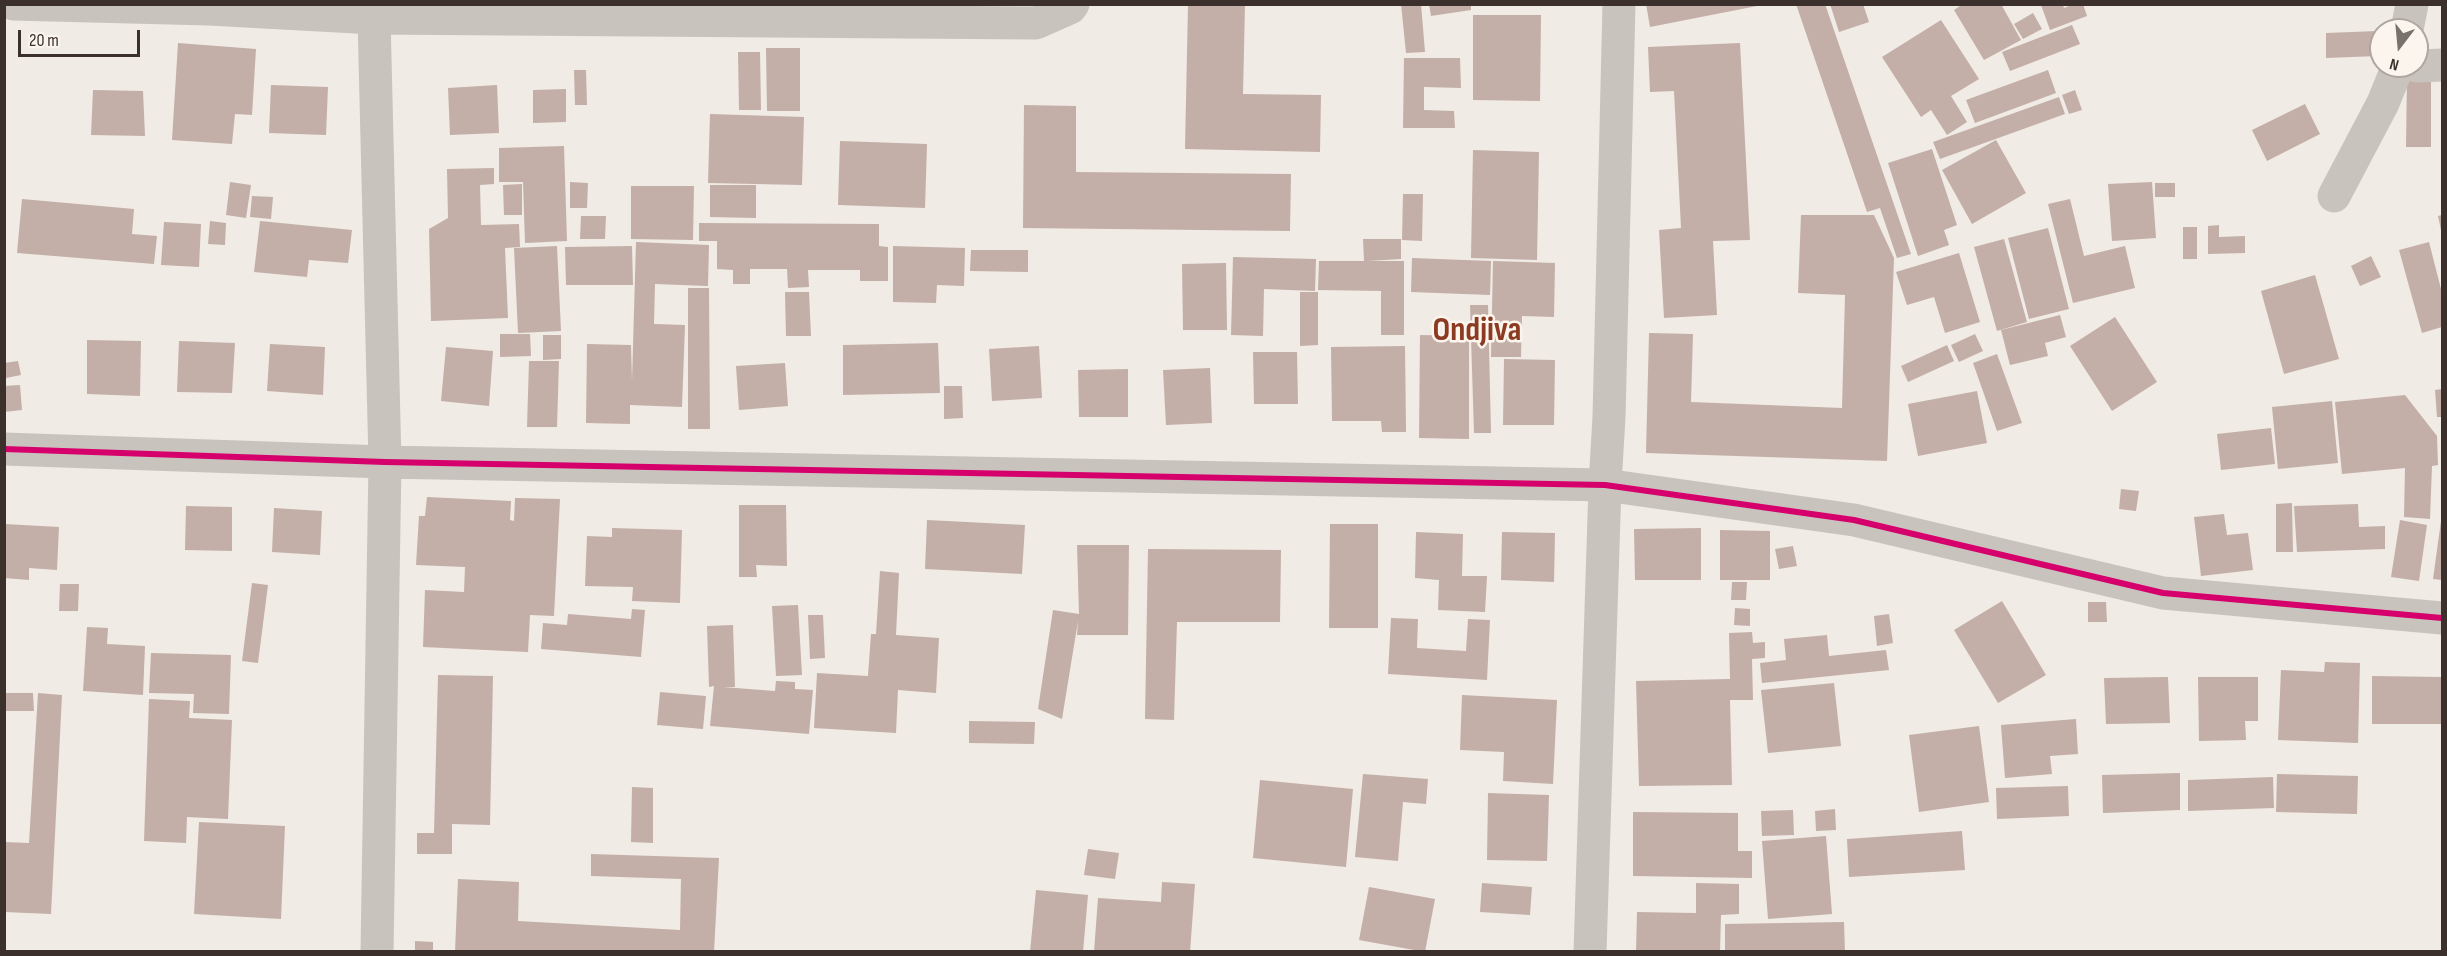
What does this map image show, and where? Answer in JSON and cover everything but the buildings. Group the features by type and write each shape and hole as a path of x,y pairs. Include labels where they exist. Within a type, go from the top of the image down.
{"street":[{"path":"13,4 209,7 374,18 1036,23 1070,8 1073,4"},
{"path":"1590,951 1609,417 1619,4"},
{"path":"374,18 385,462 377,951"},
{"path":"2334,196 2383,103 2393,78"},
{"path":"4,449 385,462 1605,485 1854,520 2163,593 2442,618"}],"cycle path":[{"path":"4,449 385,462 1605,485 1854,520 2163,593 2442,618"}],"district":[{"name":"Ondjiva","path":"1477,331"}]}
